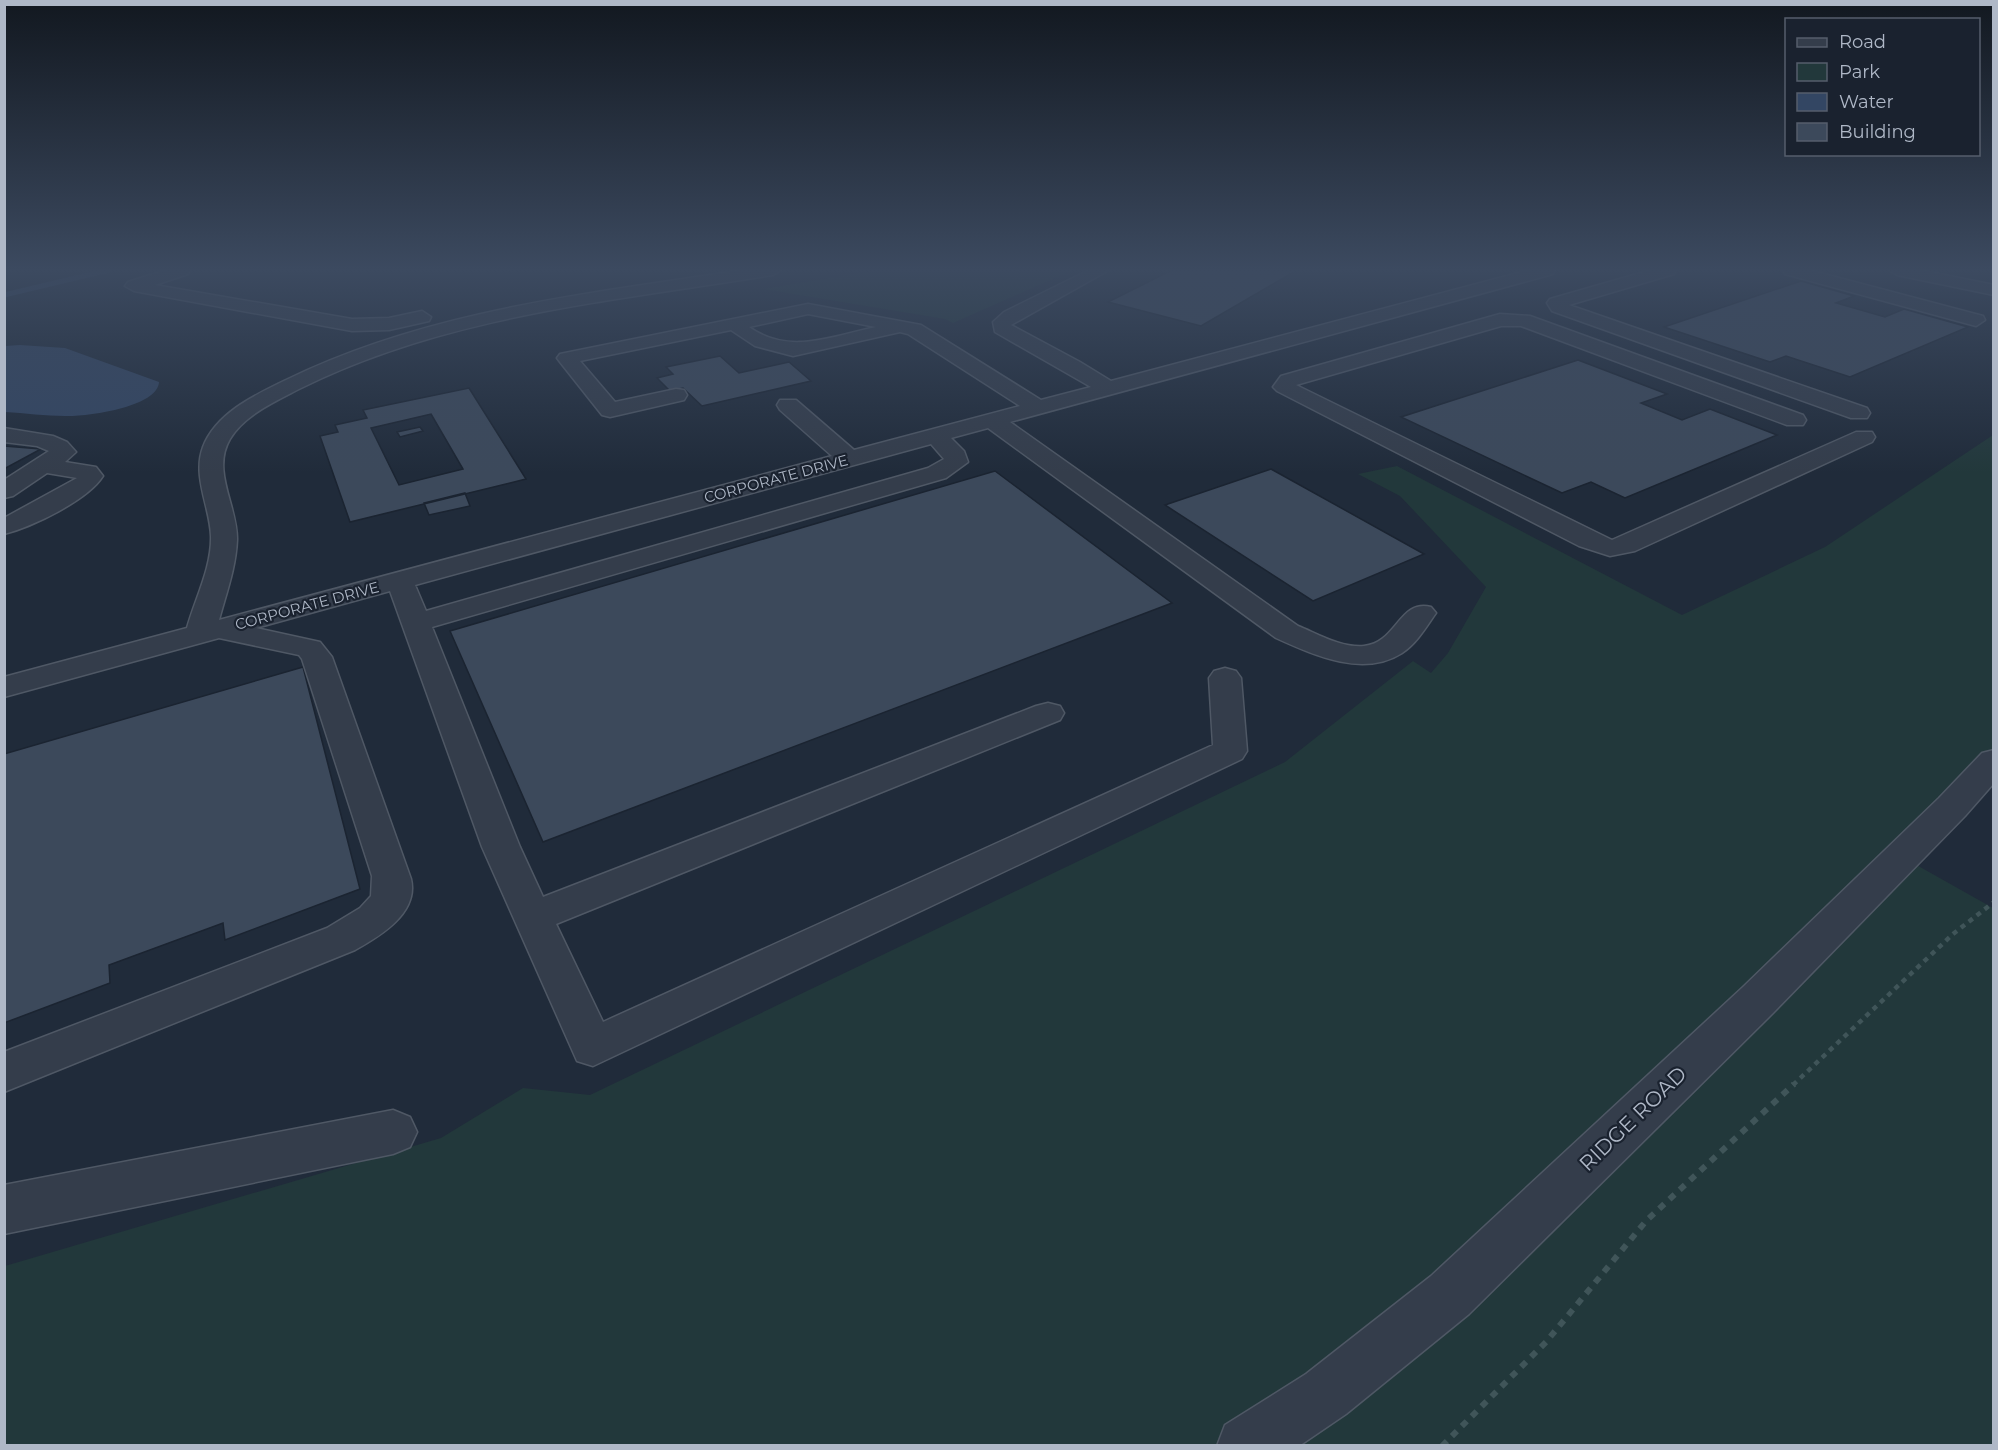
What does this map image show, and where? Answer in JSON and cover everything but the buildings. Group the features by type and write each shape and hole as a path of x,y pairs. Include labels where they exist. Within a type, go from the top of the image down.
{"street":[{"path":"4,1072 341,939 370,923 386,906 393,887 387,864 317,657 309,648 209,632 224,541 223,523 211,465 214,447 230,424 257,404 323,368 414,338"},
{"path":"667,338 567,358 610,410 676,395"},
{"path":"751,338 781,349 793,350 856,338"},
{"path":"929,338 1038,408"},
{"path":"1020,338 1073,366 1108,389"},
{"name":"CORPORATE DRIVE","path":"4,687 1295,338"},
{"path":"1348,338 1384,353"},
{"path":"1438,338 1288,380 1284,387 1588,540 1610,548 1626,545 1864,436"},
{"path":"1571,338 1795,420"},
{"path":"1644,338 1859,413"},
{"path":"788,405 850,459"},
{"path":"992,420 1287,632 1330,651 1353,656 1387,649 1408,634 1421,613"},
{"path":"4,435 59,446 64,452 4,491"},
{"path":"416,623 937,473 950,468 956,462 956,456 936,436"},
{"path":"4,526 28,516 87,482 91,476 87,472 45,466"},
{"path":"400,581 501,847 593,1047 1230,751 1225,678"},
{"path":"534,917 1048,713"},
{"name":"RIDGE ROAD","path":"1246,1446 1326,1394 1450,1295 1766,991 1952,807 1994,760"},
{"path":"4,1210 393,1132"}],"path":[{"path":"1442,1446 1546,1342 1646,1221 1896,990 1953,934 1994,902"}],"green space":[{"path":"1993,435 1993,749 1897,854 1993,908 1993,1445 5,1446 5,1266 441,1138 523,1088 590,1095 1285,762 1413,661 1431,673 1448,653 1486,587 1400,496 1358,474 1397,466 1682,615 1825,547"}],"water":[{"path":"5,346 65,348 159,382 156,391 147,398 120,409 88,415 65,416 5,412"}]}
